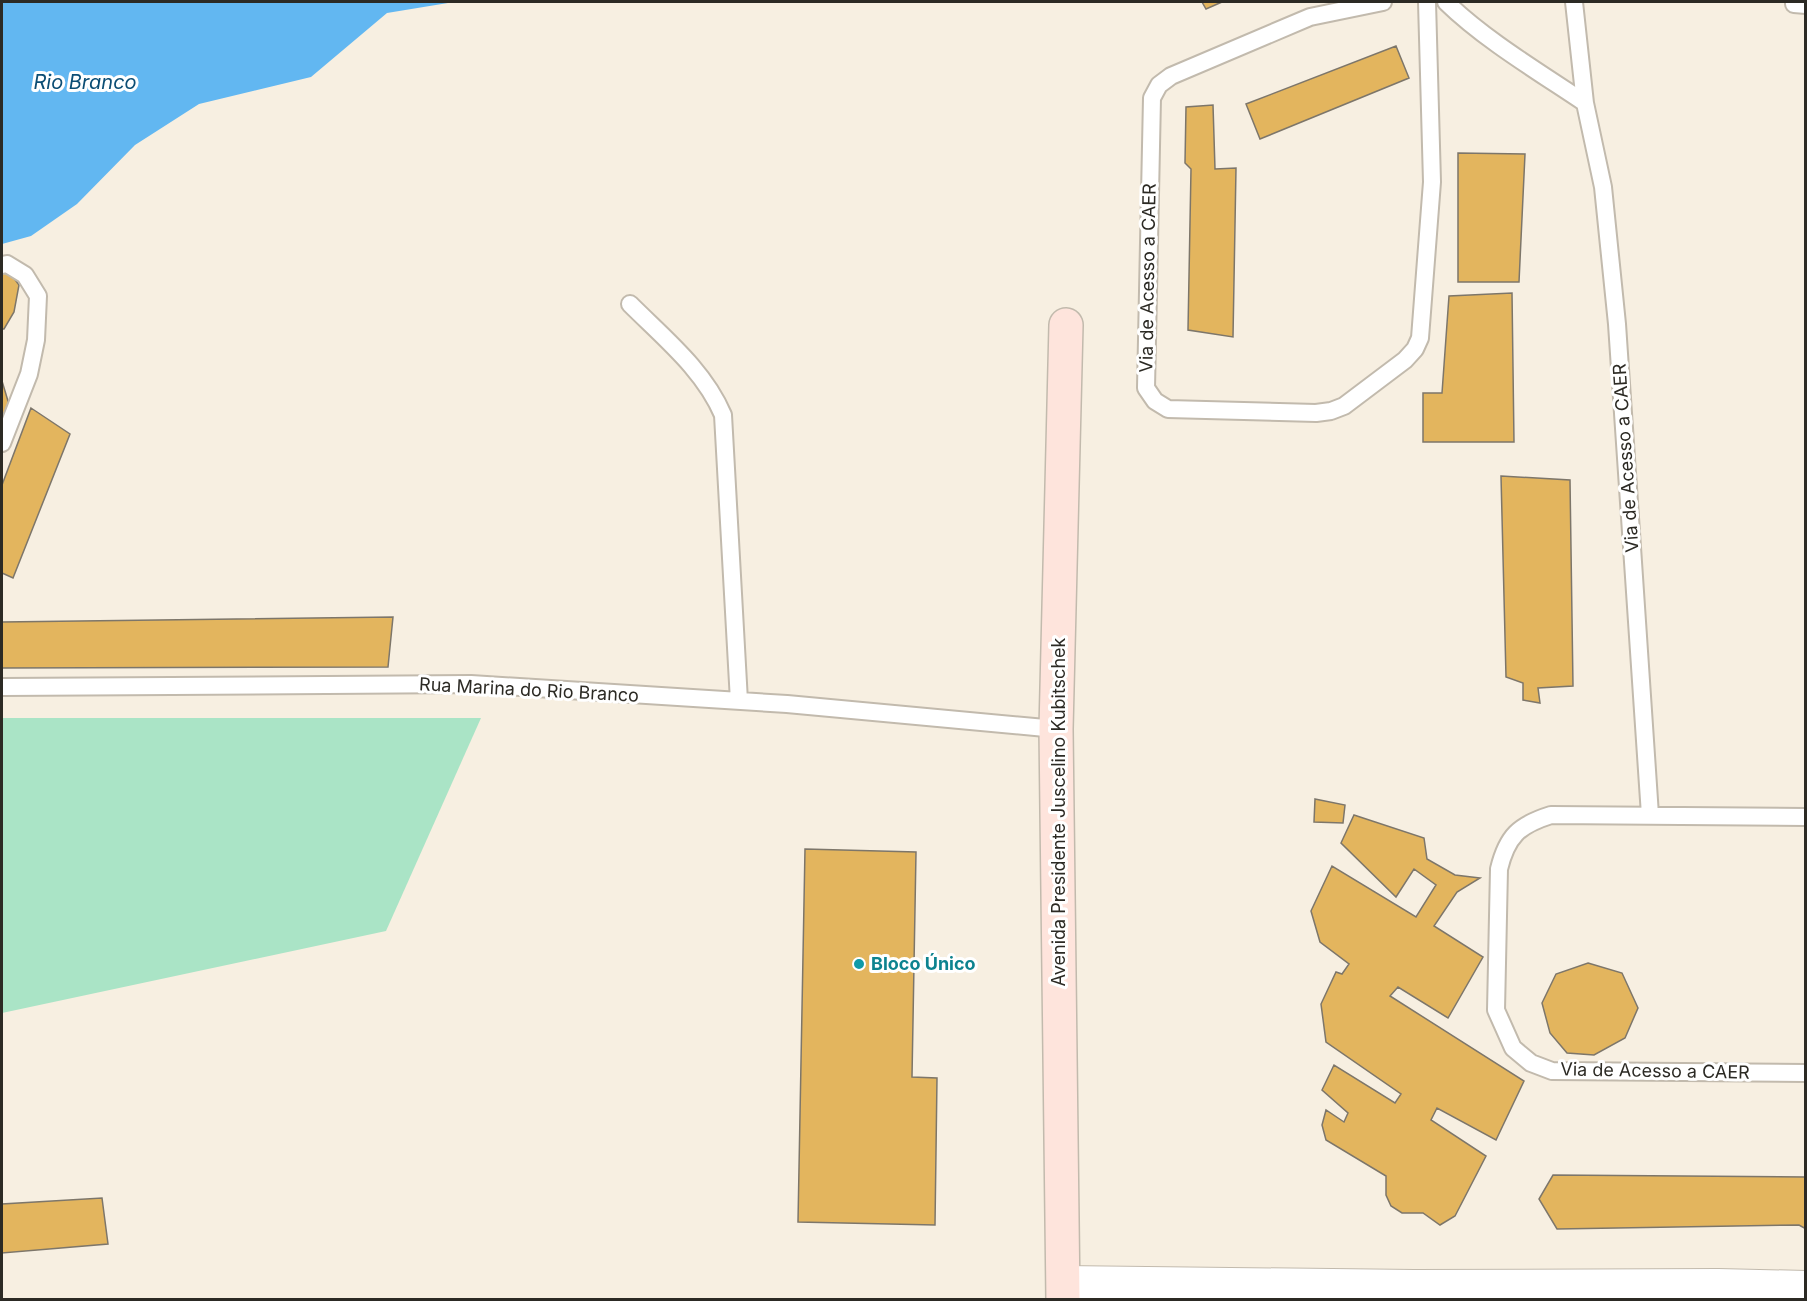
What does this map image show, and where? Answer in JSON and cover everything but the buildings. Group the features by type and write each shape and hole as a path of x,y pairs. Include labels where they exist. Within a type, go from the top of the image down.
{"street":[{"name":"Avenida Presidente Juscelino Kubitschek","path":"1063,1291 1056,729 1066,325"},
{"path":"1063,1291 1718,1292 1806,1287"}],"lane":[{"name":"Via de Acesso a CAER","path":"1383,2 1310,17 1172,76 1160,85 1152,98 1146,388 1155,401 1168,410 1316,413 1331,411 1344,406 1405,360 1415,349 1420,338 1432,182 1427,2"},
{"path":"1446,2 1457,13 1585,103"},
{"name":"Via de Acesso a CAER","path":"1574,2 1585,103 1603,187 1617,324 1650,815"},
{"path":"2,265 7,264 25,275 38,296 36,340 29,374 2,443"},
{"path":"630,304 700,375 715,397 723,415 739,701"},
{"name":"Rua Marina do Rio Branco","path":"2,687 471,684 739,701 1056,729"},
{"name":"Via de Acesso a CAER","path":"1806,818 1551,815 1530,821 1515,833 1504,850 1499,869 1496,1010 1513,1048 1531,1063 1552,1071 1806,1073"}],"green space":[{"path":"2,718 481,718 386,931 2,1013"}],"water":[{"name":"Rio Branco","path":"2,2 454,2 387,13 311,77 199,104 135,145 77,204 31,236 2,244"}],"place":[{"name":"Bloco Único","path":"859,964"}]}
